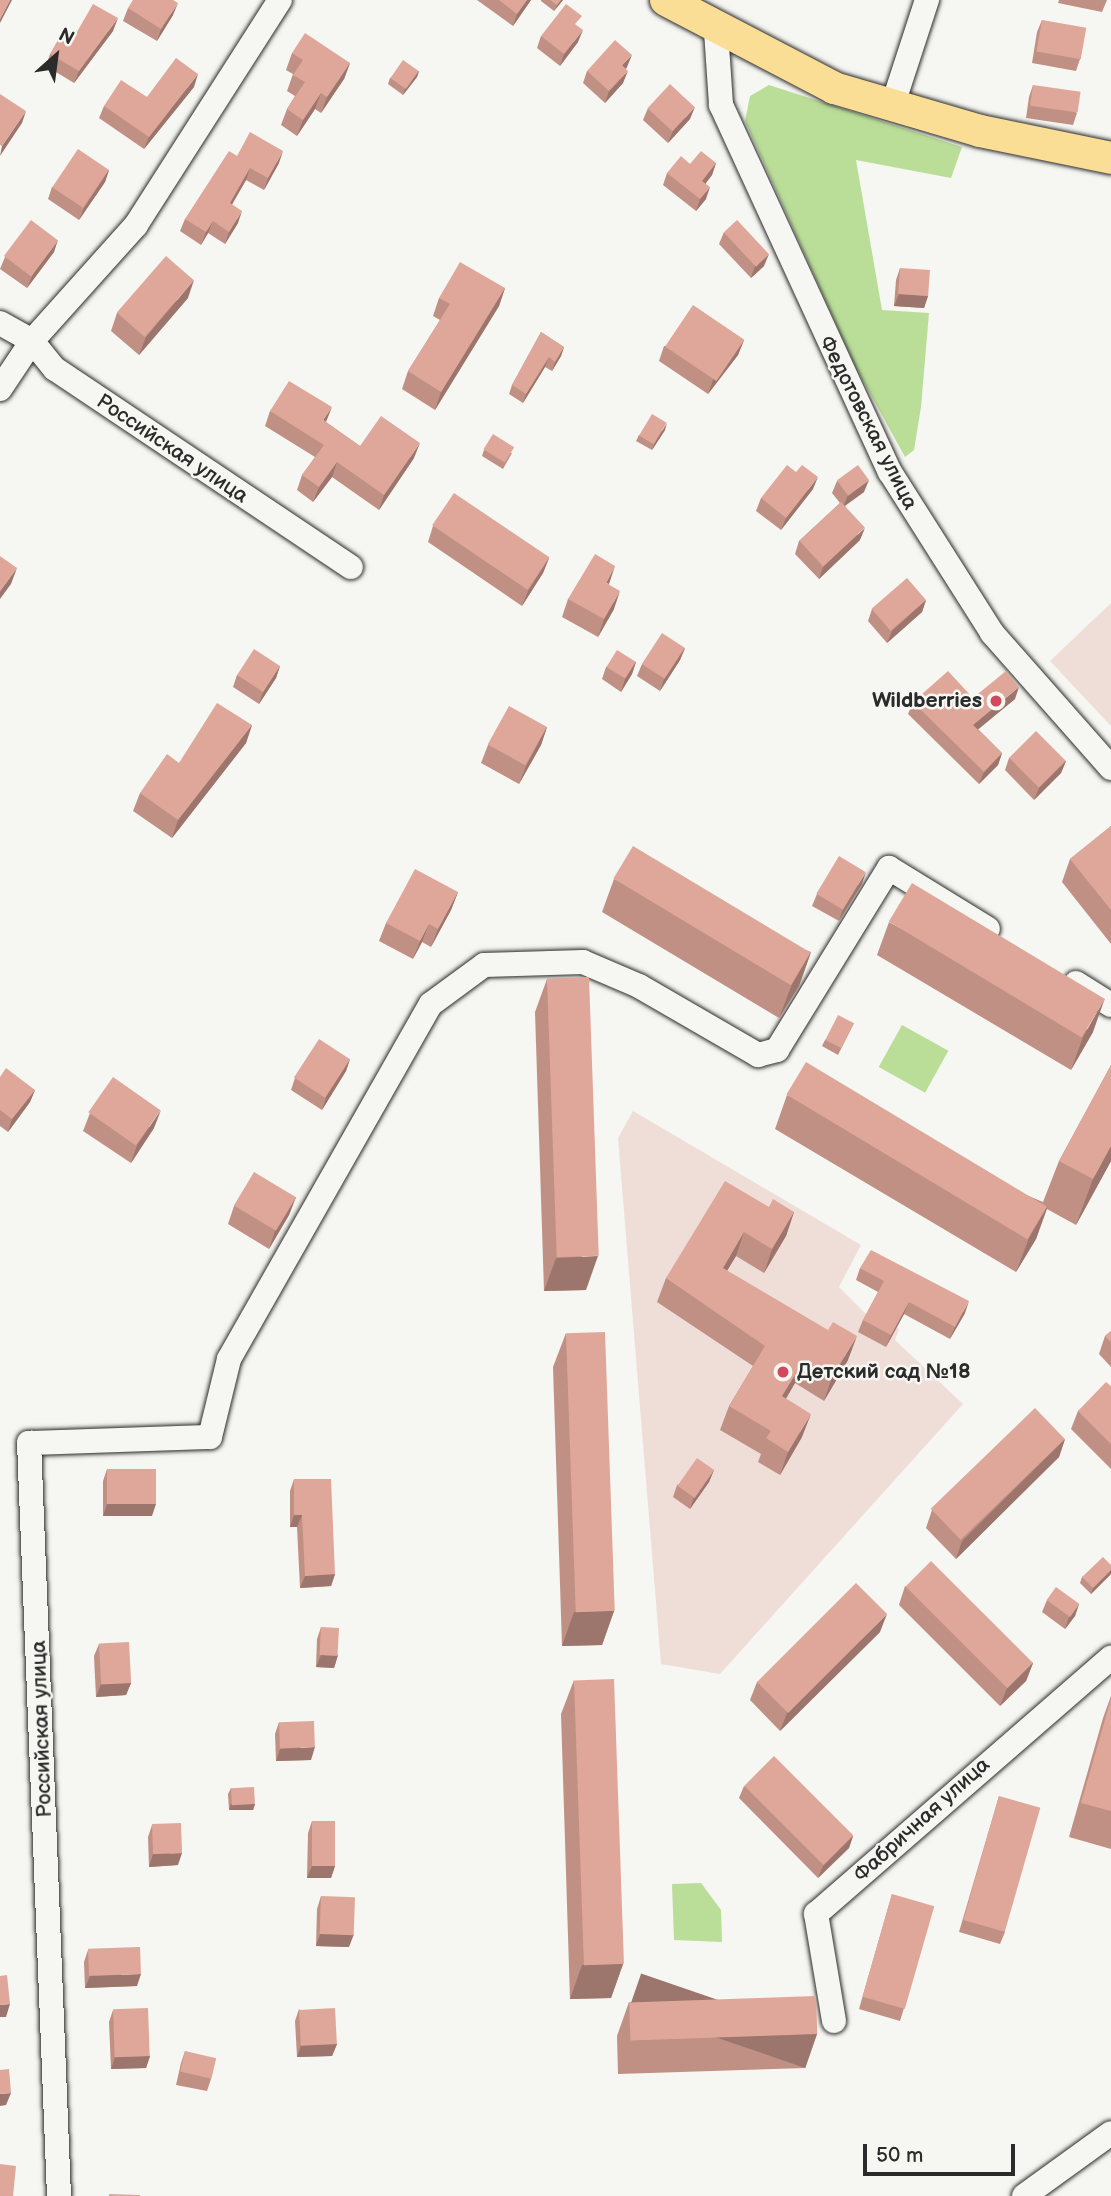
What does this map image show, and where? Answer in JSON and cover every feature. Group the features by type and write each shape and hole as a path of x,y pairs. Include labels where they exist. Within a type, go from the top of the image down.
{"main road":[{"path":"666,0 716,31 834,88 892,107 1111,158"}],"street":[{"path":"0,389 32,341 136,225 280,0"},
{"path":"892,107 927,0"},
{"name":"Федотовская улица","path":"716,31 721,104 890,472 992,633 1111,768"},
{"name":"Российская улица","path":"0,323 32,341 55,369 351,567"},
{"name":"Российская улица","path":"59,2196 29,1443 209,1437 229,1359 431,1004 484,965 583,962 639,986 758,1055 777,1050 889,868 1006,940"},
{"path":"1053,969 1111,1005"},
{"name":"Фабричная улица","path":"834,2021 816,1914 1111,1658"},
{"path":"1024,2196 1111,2133"}],"shaded area":[{"path":"1111,603 1111,726 1050,661"},
{"name":"Детский сад №18","path":"633,1111 861,1245 839,1287 865,1313 899,1329 895,1340 963,1404 720,1674 661,1664 618,1138"}],"green space":[{"path":"769,85 962,147 951,178 856,160 882,310 929,313 921,407 914,450 905,457 855,366 745,121 750,96"},
{"path":"902,1025 948,1051 925,1093 879,1067"},
{"path":"701,1883 721,1910 722,1942 674,1940 672,1884"}],"building":[{"path":"0,0 10,0 0,19"},
{"path":"133,0 173,0 178,3 161,29 128,8"},
{"path":"499,0 527,0 517,14"},
{"path":"93,4 118,18 79,71 50,54 63,31 74,37"},
{"path":"566,4 582,16 575,24 583,30 564,54 541,36"},
{"path":"1042,20 1086,28 1081,59 1036,52"},
{"path":"305,33 350,63 327,97 321,93 303,120 287,109 305,82 293,75 303,60 292,53"},
{"path":"615,40 632,55 622,65 628,71 609,91 587,71"},
{"path":"176,58 198,74 149,137 104,106 121,80 147,97"},
{"path":"403,60 419,71 406,89 390,78"},
{"path":"670,84 695,107 672,131 647,108"},
{"path":"1033,85 1081,92 1078,112 1030,106"},
{"path":"0,94 26,111 2,146 0,145"},
{"path":"250,132 283,151 268,178 250,168 230,203 242,211 229,232 213,221 206,232 185,219 229,151 237,156"},
{"path":"78,149 109,170 83,208 52,187"},
{"path":"701,151 716,163 702,181 710,187 700,199 667,173 681,156 690,164"},
{"path":"31,220 58,240 31,276 4,256"},
{"path":"737,220 769,254 756,267 724,232"},
{"path":"166,256 194,280 145,337 117,313"},
{"path":"460,262 505,288 441,392 408,371 450,304 439,298"},
{"path":"900,268 930,270 928,296 898,294"},
{"path":"693,305 744,340 716,381 665,346"},
{"path":"541,332 564,347 555,362 549,357 526,394 512,385"},
{"path":"289,381 332,407 323,420 360,446 381,416 420,443 384,495 337,462 319,487 302,475 324,445 270,411"},
{"path":"652,414 667,423 654,444 639,435"},
{"path":"493,434 514,447 505,463 483,449"},
{"path":"787,465 796,472 802,465 818,477 786,518 761,498"},
{"path":"858,465 869,480 848,496 837,480"},
{"path":"454,493 549,557 528,590 432,525"},
{"path":"841,502 865,528 823,566 799,541"},
{"path":"595,554 615,566 606,583 620,591 604,619 568,599"},
{"path":"0,556 17,568 0,591"},
{"path":"907,578 926,600 891,631 872,609"},
{"path":"662,633 685,648 664,679 642,664"},
{"path":"254,649 280,666 263,692 237,675"},
{"path":"617,650 636,662 625,679 606,667"},
{"path":"948,671 973,698 1006,671 1019,687 973,725 1002,753 984,772 913,702"},
{"path":"217,703 252,725 178,820 140,793 167,754 179,763"},
{"path":"509,706 547,727 525,765 488,744"},
{"path":"1036,731 1066,761 1039,788 1009,758"},
{"path":"1111,826 1111,910 1070,859"},
{"path":"633,846 810,953 791,985 613,879"},
{"path":"839,856 866,872 843,910 816,894"},
{"path":"415,869 458,892 438,929 429,924 420,941 386,923"},
{"path":"912,883 1105,999 1082,1037 889,922"},
{"path":"589,977 599,1256 557,1257 547,978"},
{"path":"838,1015 854,1023 841,1048 825,1040"},
{"path":"319,1039 350,1059 325,1098 294,1078"},
{"path":"806,1062 1047,1207 1027,1239 786,1095"},
{"path":"1111,1065 1111,1146 1093,1179 1059,1161"},
{"path":"6,1068 35,1090 12,1119 0,1110 0,1077"},
{"path":"113,1077 161,1110 136,1145 88,1112"},
{"path":"254,1172 296,1197 276,1231 234,1205"},
{"path":"725,1181 769,1207 773,1199 794,1212 772,1249 744,1232 723,1268 828,1330 833,1322 857,1336 832,1377 804,1360 782,1396 811,1414 788,1452 766,1438 771,1431 729,1406 765,1346 666,1278"},
{"path":"871,1250 969,1301 955,1327 909,1302 891,1335 863,1320 884,1281 860,1268"},
{"path":"1111,1331 1111,1342 1105,1336"},
{"path":"605,1332 615,1611 576,1612 566,1333"},
{"path":"1106,1382 1111,1386 1111,1444 1078,1411"},
{"path":"1035,1408 1065,1439 961,1540 931,1509"},
{"path":"697,1458 714,1470 695,1498 677,1486"},
{"path":"107,1469 156,1469 156,1504 107,1504"},
{"path":"294,1479 331,1479 335,1574 305,1576 302,1515 294,1515"},
{"path":"1103,1557 1111,1565 1111,1570 1093,1588 1082,1577"},
{"path":"931,1561 1033,1663 1007,1688 906,1586"},
{"path":"856,1583 887,1614 788,1713 757,1682"},
{"path":"1056,1587 1079,1604 1070,1617 1047,1600"},
{"path":"321,1627 339,1628 338,1656 320,1655"},
{"path":"129,1642 131,1683 101,1685 99,1644"},
{"path":"614,1679 624,1964 584,1965 574,1680"},
{"path":"1111,1699 1111,1811 1081,1803"},
{"path":"314,1721 315,1747 280,1748 279,1722"},
{"path":"774,1756 853,1835 823,1865 744,1786"},
{"path":"254,1787 255,1804 232,1805 231,1788"},
{"path":"999,1796 1040,1808 1005,1932 963,1920"},
{"path":"312,1821 335,1821 335,1866 312,1866"},
{"path":"181,1823 182,1853 153,1854 152,1824"},
{"path":"892,1894 934,1906 905,2009 863,1997"},
{"path":"321,1896 355,1897 354,1935 320,1934"},
{"path":"140,1947 141,1974 89,1976 88,1949"},
{"path":"7,1975 10,2004 0,2005 0,1976"},
{"path":"816,1996 817,2034 630,2041 629,2003"},
{"path":"148,2008 150,2056 115,2057 113,2009"},
{"path":"335,2008 337,2044 301,2046 299,2010"},
{"path":"185,2051 216,2058 211,2079 180,2071"},
{"path":"9,2069 11,2093 0,2094 0,2070"},
{"path":"0,2164 16,2166 13,2196 0,2196"},
{"path":"140,2195 140,2196 109,2196"}],"place":[{"name":"Wildberries","path":"996,701"},
{"name":"Детский сад №18","path":"783,1372"}]}
